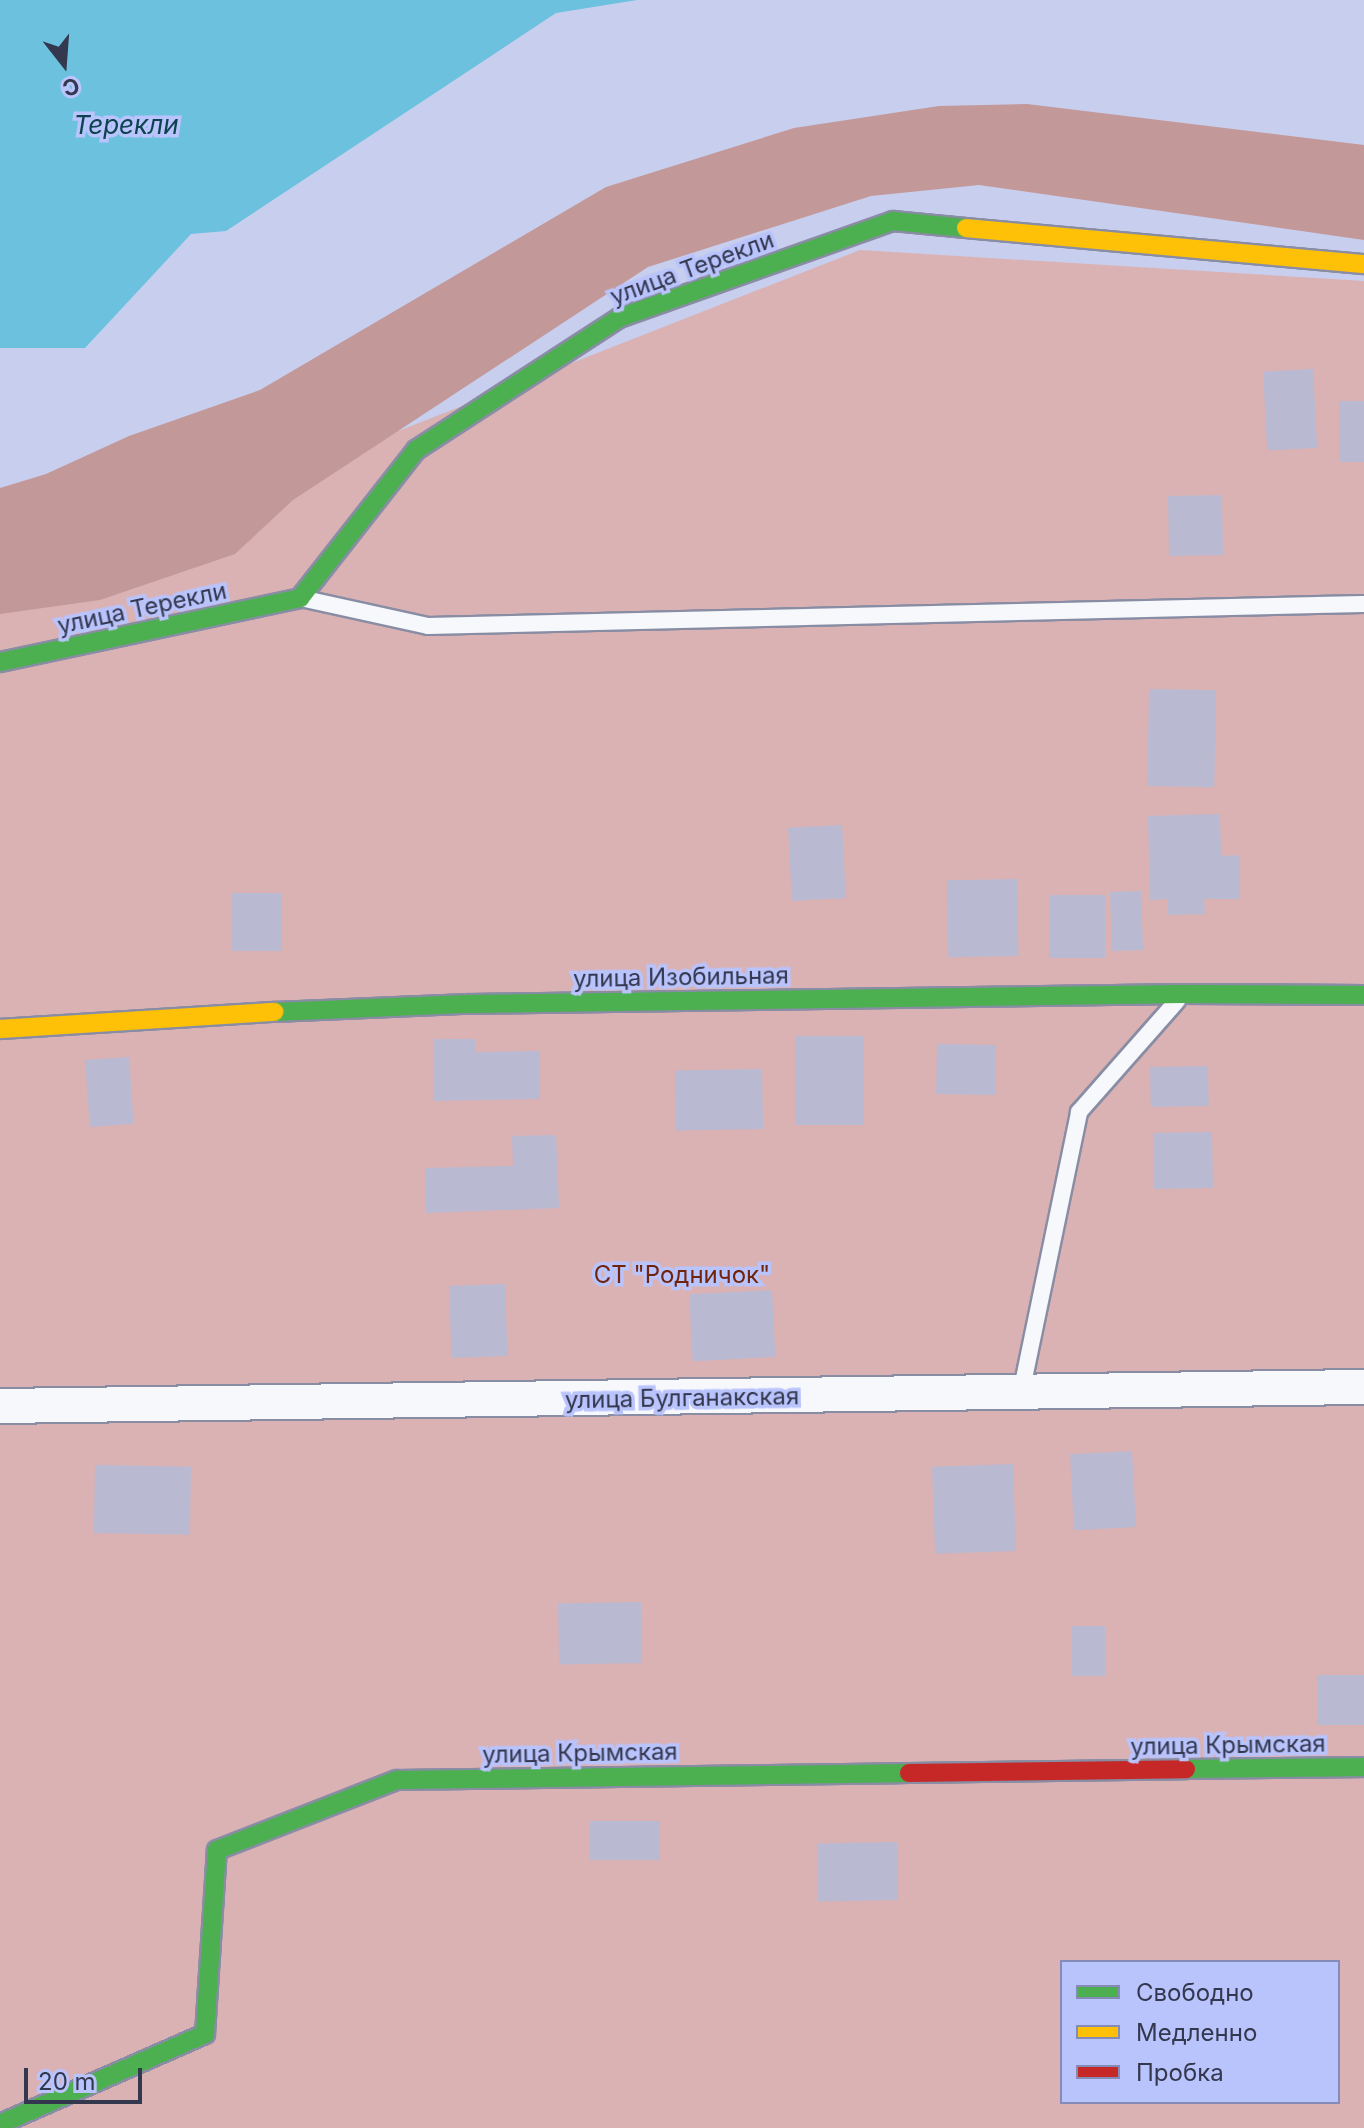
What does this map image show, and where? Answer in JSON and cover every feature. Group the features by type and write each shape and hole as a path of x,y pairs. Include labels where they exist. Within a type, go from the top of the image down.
{"street":[{"name":"улица Терекли","path":"0,662 300,598 416,450 619,318 893,221 1364,264"},
{"name":"улица Изобильная","path":"0,1029 267,1012 468,1004 1183,994 1364,995"},
{"name":"улица Булганакская","path":"0,1406 1364,1387"},
{"name":"улица Крымская","path":"0,2124 205,2034 217,1850 397,1780 1364,1767"}],"lane":[{"path":"300,598 428,626 1364,604"},
{"path":"1021,1393 1079,1112 1183,994"}],"green space":[{"name":"СТ \"Родничок\"","path":"860,250 1364,281 1364,2128 0,2128 0,587"}],"shaded area":[{"path":"1027,104 1364,145 1364,240 979,185 871,196 648,267 293,500 235,554 100,600 0,614 0,488 46,474 129,436 260,390 606,187 794,128 939,106"}],"water":[{"name":"Терекли","path":"0,0 637,0 556,13 226,231 191,234 85,348 0,348"}],"building":[{"path":"1313,369 1317,448 1267,451 1263,372"},
{"path":"1339,401 1364,401 1364,462 1339,462"},
{"path":"1222,495 1223,555 1169,556 1168,496"},
{"path":"1149,689 1216,690 1214,787 1147,786"},
{"path":"1220,814 1221,856 1240,855 1240,899 1204,899 1205,914 1168,915 1168,899 1150,900 1148,816"},
{"path":"842,825 846,898 792,901 788,828"},
{"path":"1017,879 1018,956 948,957 947,880"},
{"path":"1141,891 1143,950 1112,951 1110,892"},
{"path":"232,893 282,893 282,951 232,951"},
{"path":"1049,895 1105,895 1105,958 1049,958"},
{"path":"795,1036 864,1036 864,1125 795,1125"},
{"path":"433,1039 475,1039 475,1052 540,1051 540,1099 433,1101"},
{"path":"937,1044 996,1045 995,1095 936,1094"},
{"path":"129,1057 134,1124 90,1127 85,1060"},
{"path":"1208,1066 1209,1106 1151,1107 1150,1067"},
{"path":"762,1069 763,1129 676,1131 675,1071"},
{"path":"1212,1132 1213,1188 1154,1189 1153,1133"},
{"path":"556,1135 559,1208 426,1213 425,1168 513,1166 512,1136"},
{"path":"505,1284 508,1356 452,1358 449,1286"},
{"path":"772,1290 776,1357 693,1361 689,1294"},
{"path":"1132,1451 1136,1527 1074,1530 1070,1454"},
{"path":"1013,1464 1016,1551 935,1554 932,1467"},
{"path":"95,1465 191,1467 190,1535 94,1533"},
{"path":"641,1602 642,1663 559,1664 558,1603"},
{"path":"1072,1626 1105,1626 1105,1676 1072,1676"},
{"path":"1317,1675 1364,1675 1364,1725 1317,1725"},
{"path":"590,1821 660,1821 660,1860 590,1860"},
{"path":"897,1842 898,1900 818,1901 817,1843"}],"traffic: fast":[{"path":"0,662 300,598 416,450 619,318 893,221 966,228"},
{"path":"274,1012 468,1004 1183,994 1364,995"},
{"path":"1186,1769 1364,1767"},
{"path":"0,2124 205,2034 217,1850 397,1780 909,1773"}],"traffic: slow":[{"path":"966,228 1364,264"},
{"path":"0,1029 274,1012"}],"traffic: jam":[{"path":"909,1773 1186,1769"}]}
